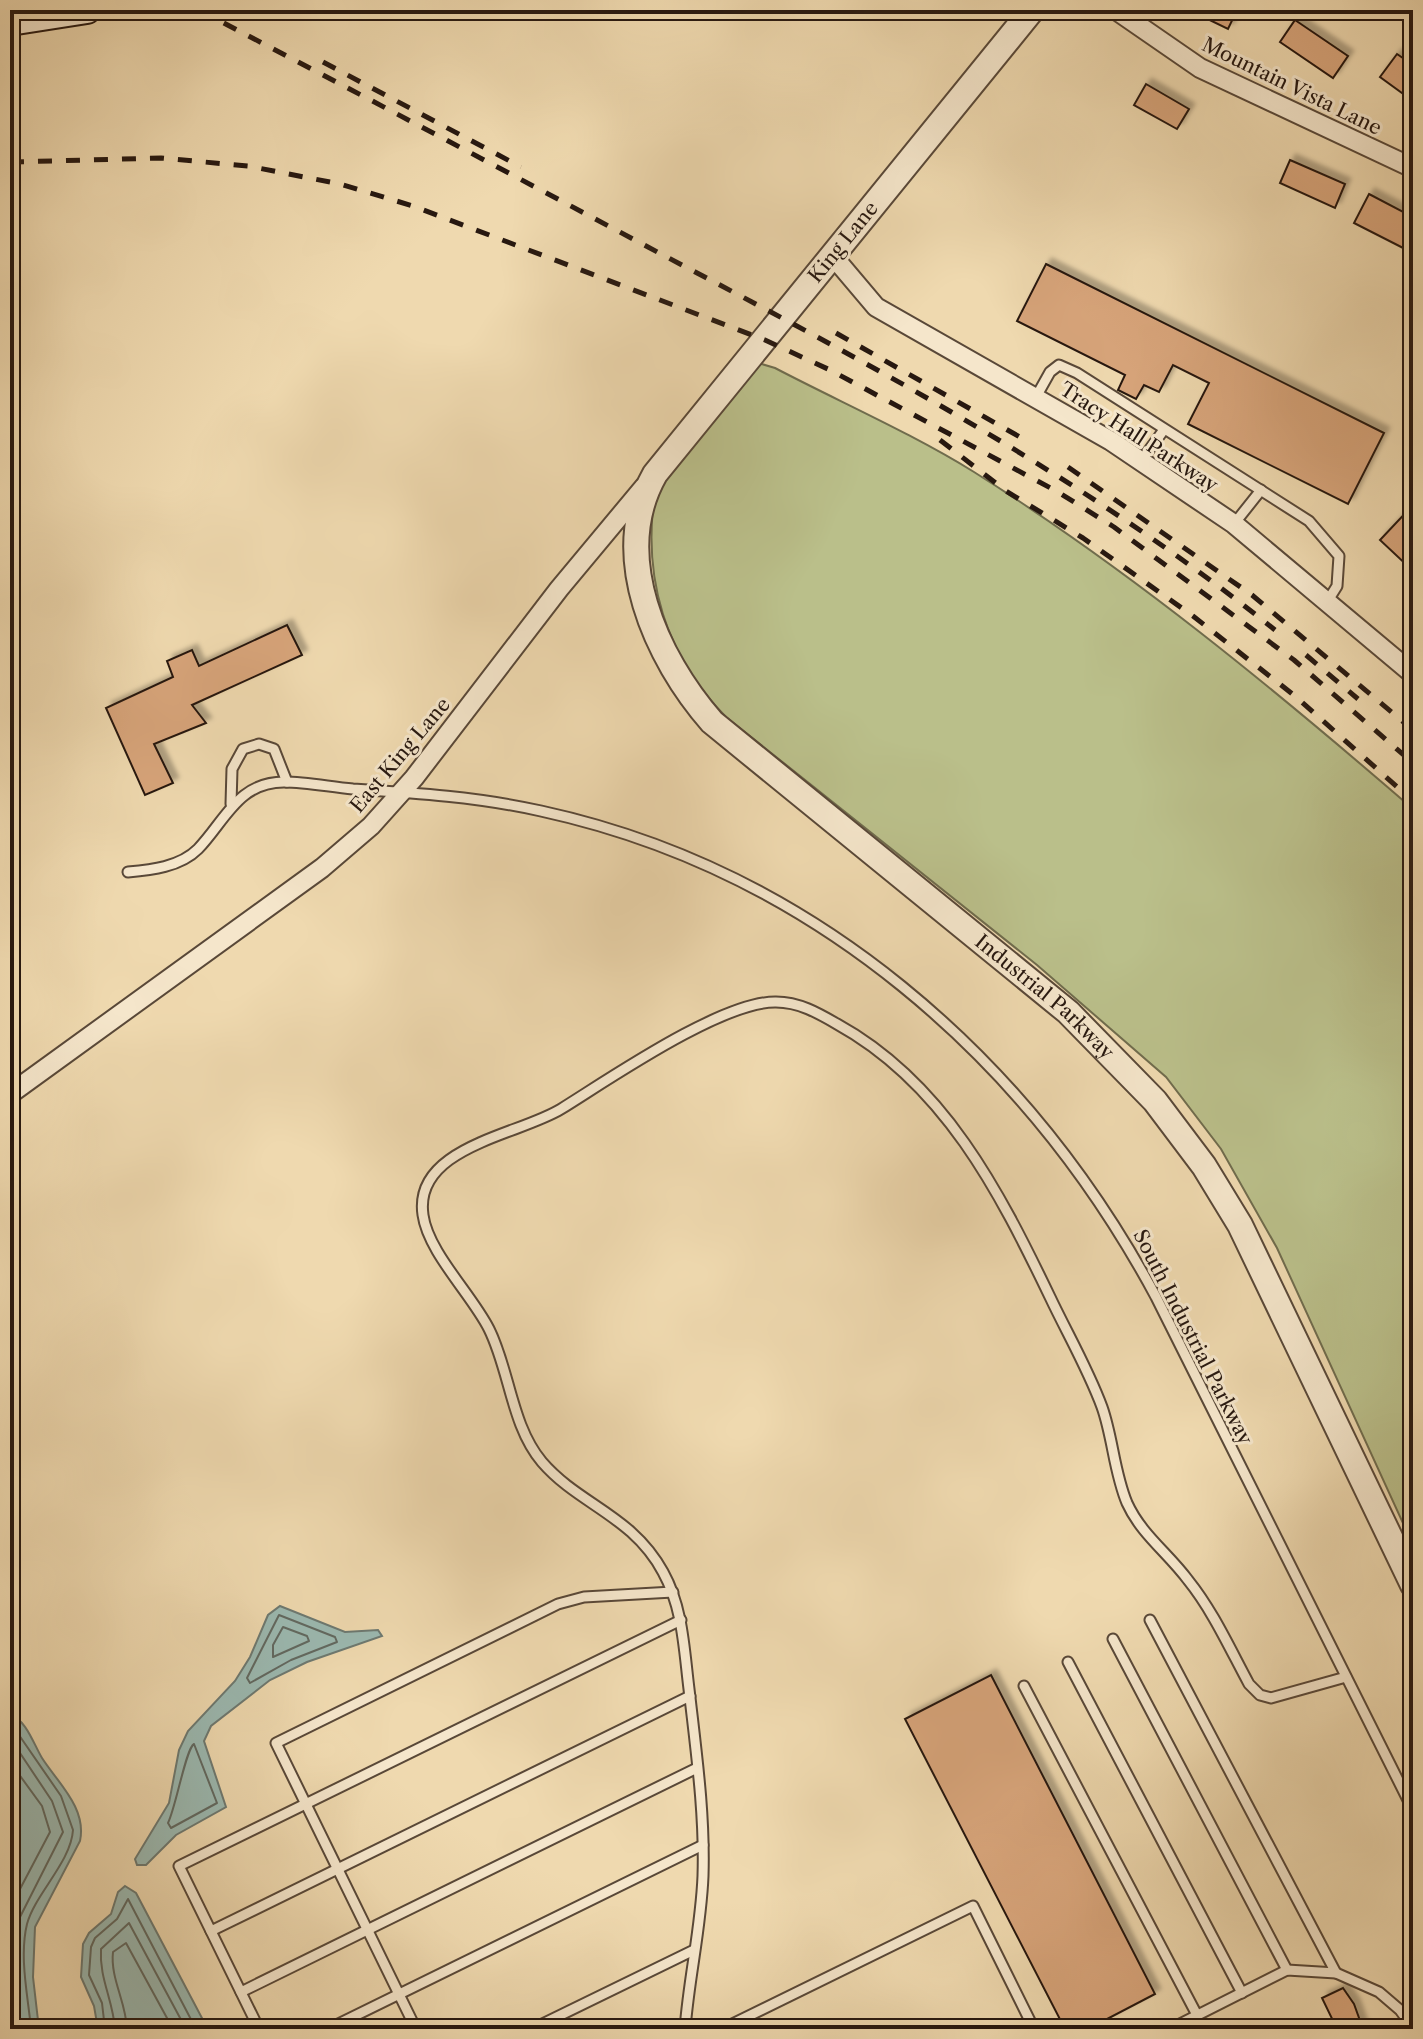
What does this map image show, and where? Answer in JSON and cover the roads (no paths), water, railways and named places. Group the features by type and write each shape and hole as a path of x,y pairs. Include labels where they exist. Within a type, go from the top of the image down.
{"main road":[{"path":"10,22 87,10"}],"street":[{"name":"King Lane","path":"655,474 1032,10"},
{"name":"Mountain Vista Lane","path":"1116,10 1200,68 1413,168"},
{"name":"Tracy Hall Parkway","path":"832,255 876,307 1036,397 1141,461 1234,524 1413,674"},
{"name":"East King Lane","path":"10,1094 322,868 371,826 403,791 559,589 655,474"},
{"name":"Industrial Parkway","path":"655,474 644,496 638,521 640,570 658,640 681,684 729,739 1068,1012 1155,1101 1204,1166 1240,1225 1413,1585"}],"lane":[{"path":"1036,397 1050,372 1059,365 1130,405 1163,431 1199,448 1309,521 1339,556 1337,586 1327,602"},
{"path":"1141,461 1163,431"},
{"path":"1234,524 1261,490"},
{"path":"128,872 158,869 198,849 231,804 261,786 287,782 274,749 259,744 243,749 232,769 231,804"},
{"name":"South Industrial Parkway","path":"287,782 403,791 544,811 611,830 710,867 780,903 853,949 961,1036 1044,1125 1131,1251 1413,1810"},
{"path":"685,2029 701,1902 703,1845 681,1620 673,1592 641,1539 551,1472 536,1454 525,1434 488,1326 426,1227 423,1198 439,1169 474,1145 557,1112 654,1052 739,1010 781,1002 817,1013 888,1057 926,1093 979,1163 1014,1223 1097,1395 1128,1505 1148,1538 1186,1577 1201,1598 1254,1690 1266,1697 1278,1698 1346,1677"},
{"path":"416,2029 276,1743 558,1604 584,1597 673,1592"},
{"path":"259,2029 179,1866 681,1620"},
{"path":"1150,1620 1336,1973"},
{"path":"1113,1639 1287,1970"},
{"path":"1068,1662 1242,1993"},
{"path":"1024,1686 1197,2015"},
{"path":"211,1931 690,1696"},
{"path":"241,1992 697,1768"},
{"path":"328,2029 703,1845"},
{"path":"722,2029 973,1906 1034,2029"},
{"path":"532,2029 694,1950"},
{"path":"1170,2029 1287,1970 1336,1973 1379,1992 1400,2010 1413,2028"}],"water":[{"path":"280,1606 345,1632 378,1630 382,1636 307,1662 270,1680 211,1726 204,1741 226,1807 176,1835 146,1865 137,1865 135,1859 169,1803 179,1750 188,1731 235,1681 250,1657 268,1615"},
{"path":"10,1715 25,1727 42,1758 70,1796 81,1829 80,1841 35,1927 33,1977 39,2029 10,2029"},
{"path":"125,1886 136,1893 203,2020 203,2029 98,2029 94,2006 81,1977 83,1944 89,1933 111,1914 118,1892"}],"railway":[{"path":"199,10 901,383 1130,523 1275,630"},
{"path":"323,62 521,167"},
{"path":"10,162 161,158 248,166 340,184 413,206 765,340 830,370 1058,492 1114,527 1294,660 1413,763"},
{"path":"836,333 1027,441"},
{"path":"940,440 1006,491 1083,538 1193,616 1295,696 1413,801"},
{"path":"1068,467 1252,595 1413,730"},
{"path":"1306,655 1358,699"}]}
